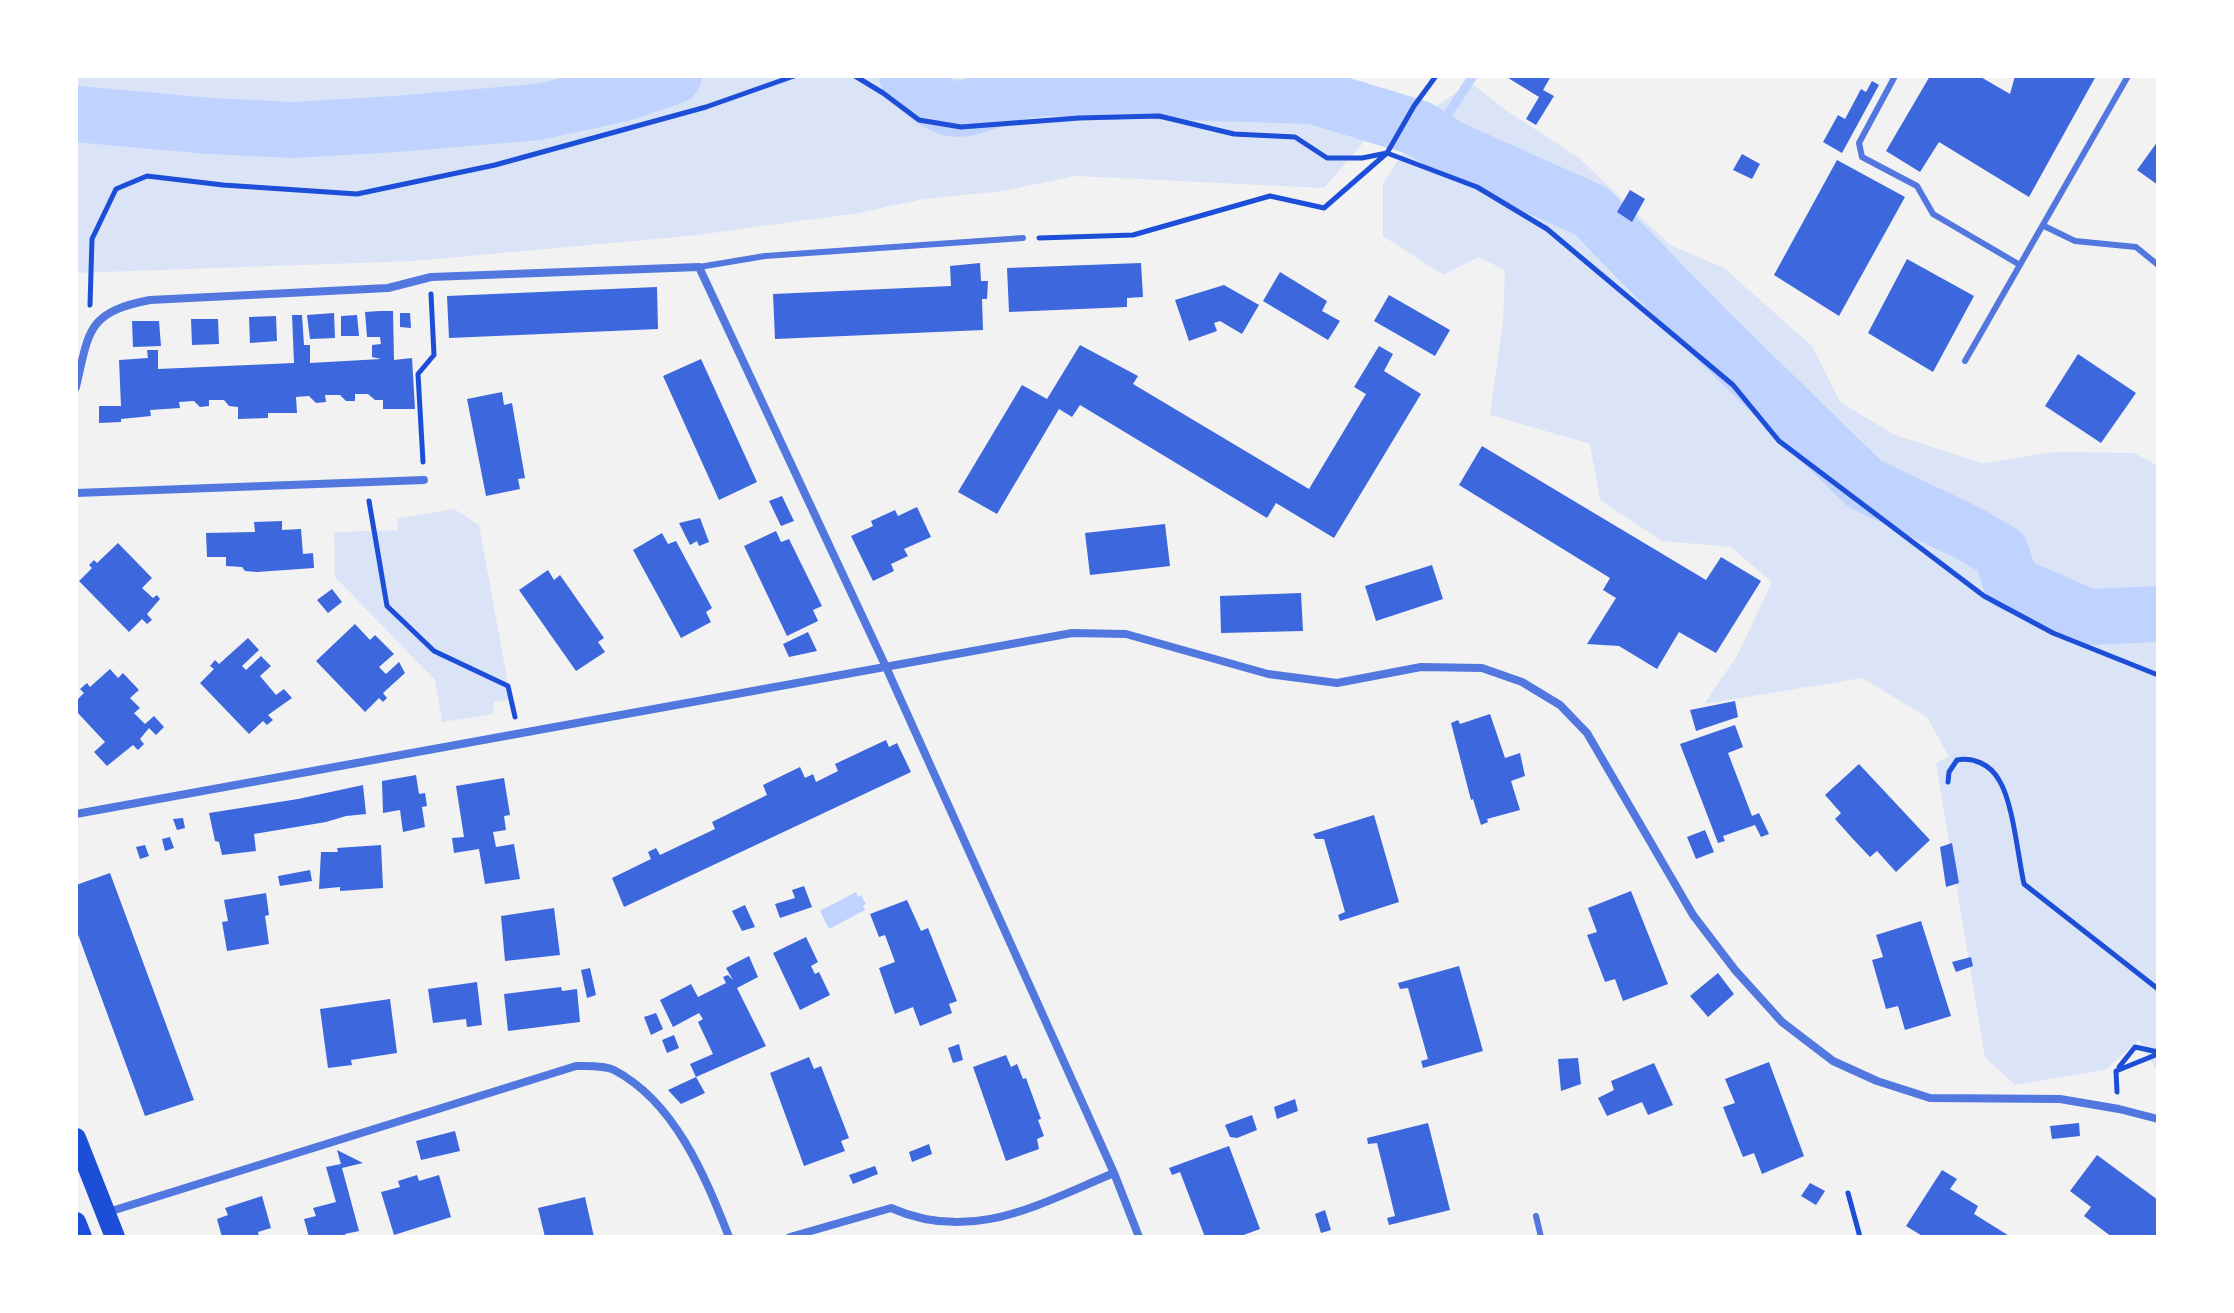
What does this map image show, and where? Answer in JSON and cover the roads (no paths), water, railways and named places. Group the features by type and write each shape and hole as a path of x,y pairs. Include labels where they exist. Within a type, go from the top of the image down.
{"main road":[{"path":"76,1138 115,1237"},
{"path":"76,1222 82,1237"}],"street":[{"path":"76,387 89,331 104,315 121,305 150,300 388,288 431,277 699,267 886,667 1114,1173 1139,1237"},
{"path":"76,493 424,480"},
{"path":"78,811 1072,633 1126,634 1268,674 1337,683 1421,667 1482,668 1522,682 1560,705 1587,733 1693,915 1735,970 1782,1022 1833,1061 1877,1081 1930,1098 2060,1099 2158,1119"},
{"path":"104,1213 576,1066 611,1068 651,1098 683,1141 710,1188 729,1237"},
{"path":"790,1237 891,1208 914,1218 952,1223 1001,1219 1114,1173"}],"lane":[{"path":"1895,76 1859,143 1862,157 1917,186 1933,214 2020,265"},
{"path":"1965,361 2128,76"},
{"path":"2044,226 2075,241 2136,247 2158,265"},
{"path":"699,267 765,256 1023,238"},
{"path":"1536,1216 1541,1237"}],"water":[{"path":"856,892 866,904 863,906 865,910 829,929 820,911"}],"waterway":[{"path":"76,114 293,130 395,124 538,112 621,94 674,76"},
{"path":"907,76 937,102 949,108 971,107 1023,91 1050,88 1313,96 1418,128 1450,148 1591,211 1709,332 1865,484 2001,552 2011,583 2088,617 2158,614"},
{"path":"1433,137 1473,76"}]}
